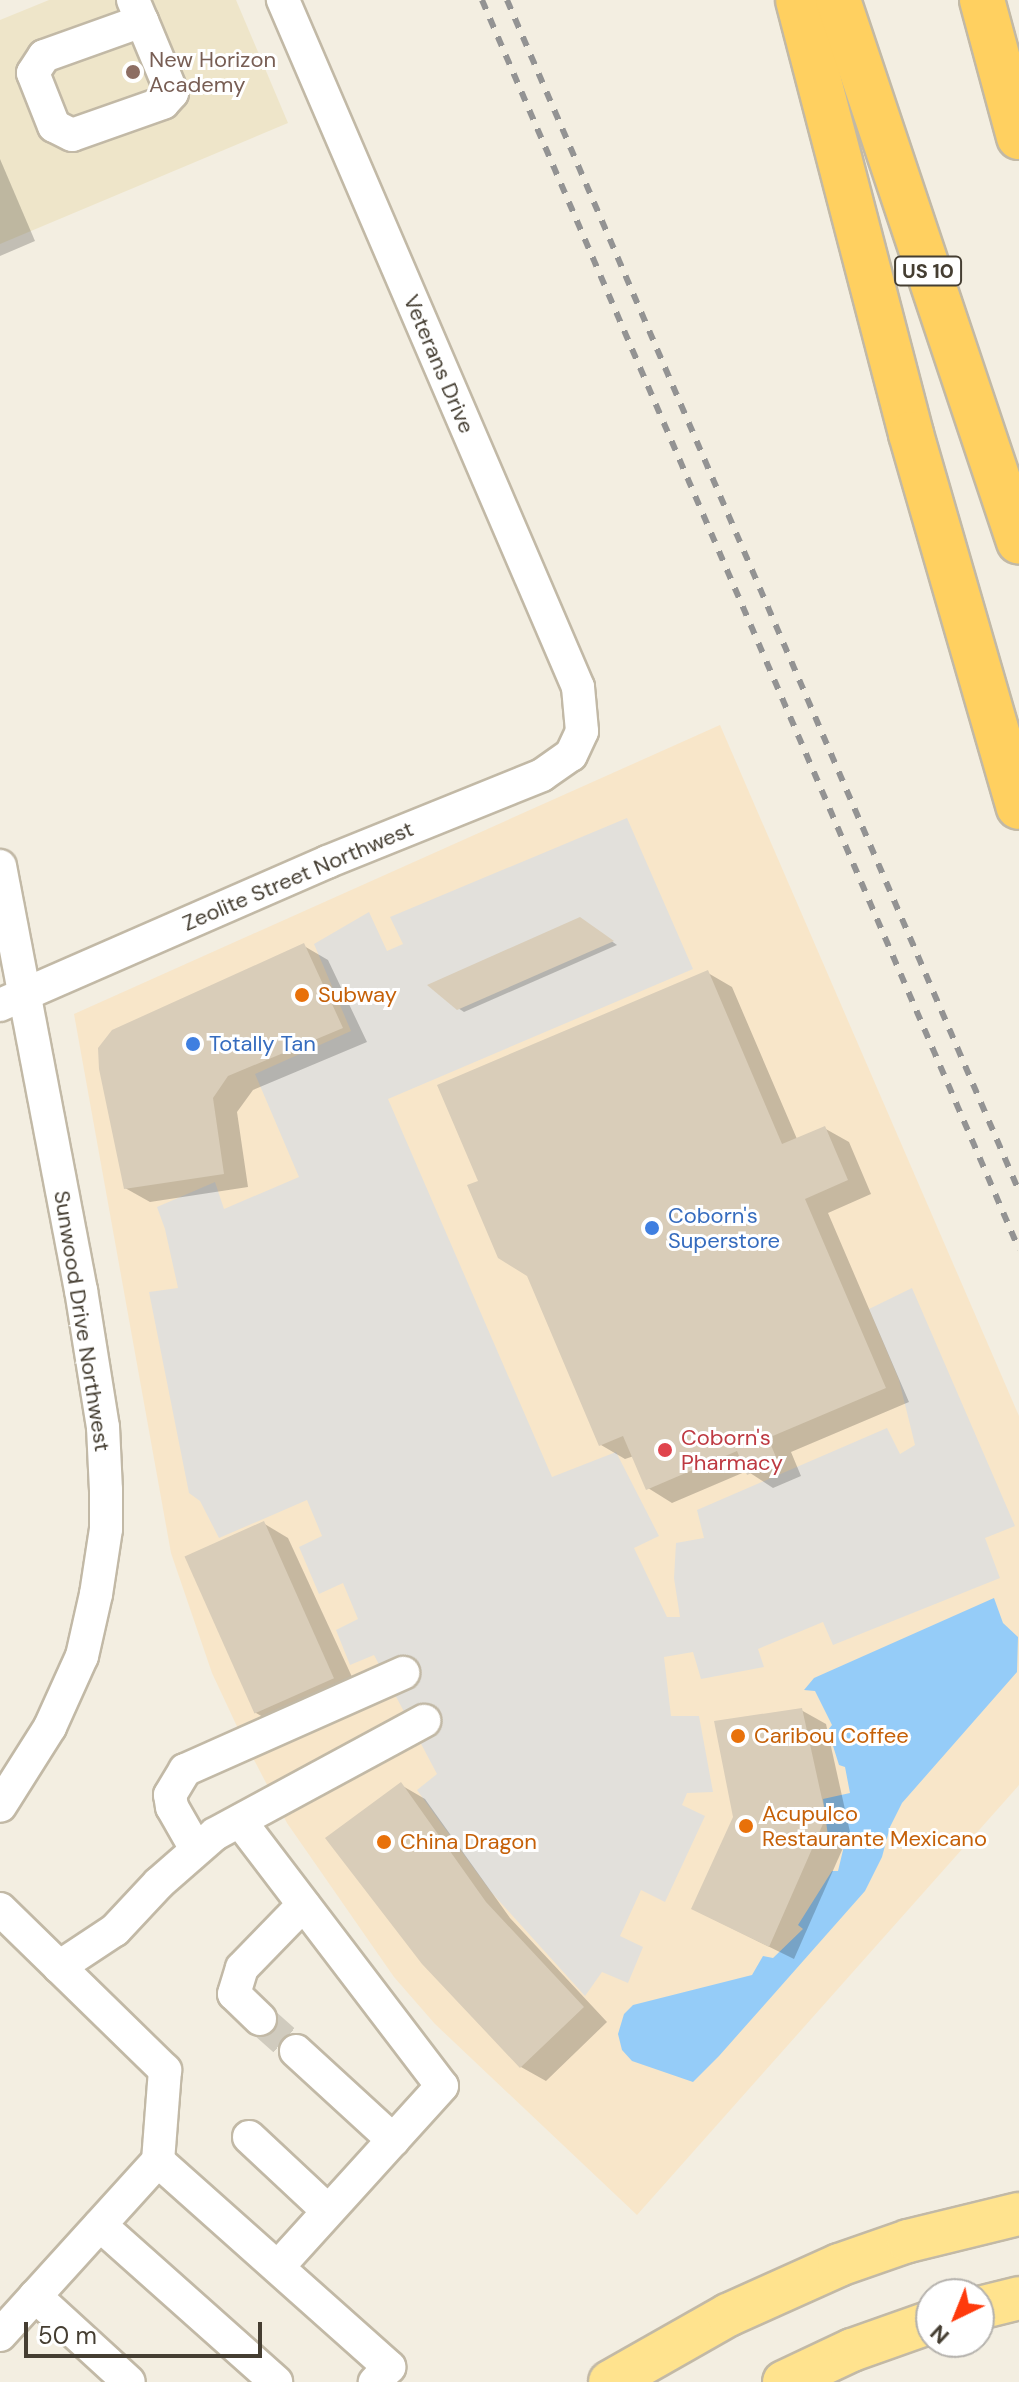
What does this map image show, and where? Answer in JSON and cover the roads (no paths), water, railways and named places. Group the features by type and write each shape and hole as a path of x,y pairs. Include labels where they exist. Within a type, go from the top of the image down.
{"highway":[{"path":"798,0 915,449 1019,807"},
{"name":"US 10","path":"838,0 1019,542"},
{"path":"982,0 1019,137"}],"main road":[{"path":"610,2382 728,2315 826,2270 908,2241 1019,2214"},
{"path":"995,2304 1019,2298"},
{"path":"784,2382 852,2350 915,2328"}],"street":[{"name":"Veterans Drive","path":"283,0 578,687 582,731"},
{"name":"Zeolite Street Northwest","path":"11,1000 327,862 542,775 571,755 582,731"},
{"name":"Sunwood Drive Northwest","path":"0,866 11,1000 81,1290 103,1427 106,1529 82,1656 50,1727 0,1806"},
{"path":"196,1849 172,1807 170,1795 185,1770 403,1673"},
{"path":"59,1967 115,1930 196,1849 240,1821 424,1721"},
{"path":"240,1821 442,2086 278,2267"},
{"path":"260,2019 234,1994 242,1968 303,1905"},
{"path":"0,1909 165,2070 158,2161 0,2335"},
{"path":"296,2051 393,2140"},
{"path":"249,2137 328,2211"},
{"path":"158,2161 389,2367 375,2382"},
{"path":"100,2225 276,2382"},
{"path":"35,2296 129,2382"}],"water":[{"path":"994,1598 1003,1623 1018,1637 1017,1672 902,1803 890,1827 882,1857 865,1891 693,2082 632,2061 622,2050 618,2034 624,2014 633,2005 752,1975 763,1956 773,1958 803,1929 798,1925 832,1871 838,1871 844,1846 828,1836 823,1799 850,1793 845,1767 839,1765 828,1730 832,1725 815,1691 804,1690 814,1678"}],"tunnel":[{"path":"260,2019 296,2051"}],"railway":[{"path":"482,0 1019,1249"},
{"path":"507,0 1019,1191"}],"place":[{"name":"New Horizon Academy","path":"133,72"},
{"name":"Subway","path":"302,995"},
{"name":"Totally Tan","path":"193,1044"},
{"name":"Coborn's Superstore","path":"652,1228"},
{"name":"Coborn's Pharmacy","path":"665,1450"},
{"name":"Caribou Coffee","path":"738,1736"},
{"name":"Acupulco Restaurante Mexicano","path":"746,1826"},
{"name":"China Dragon","path":"384,1842"}]}
